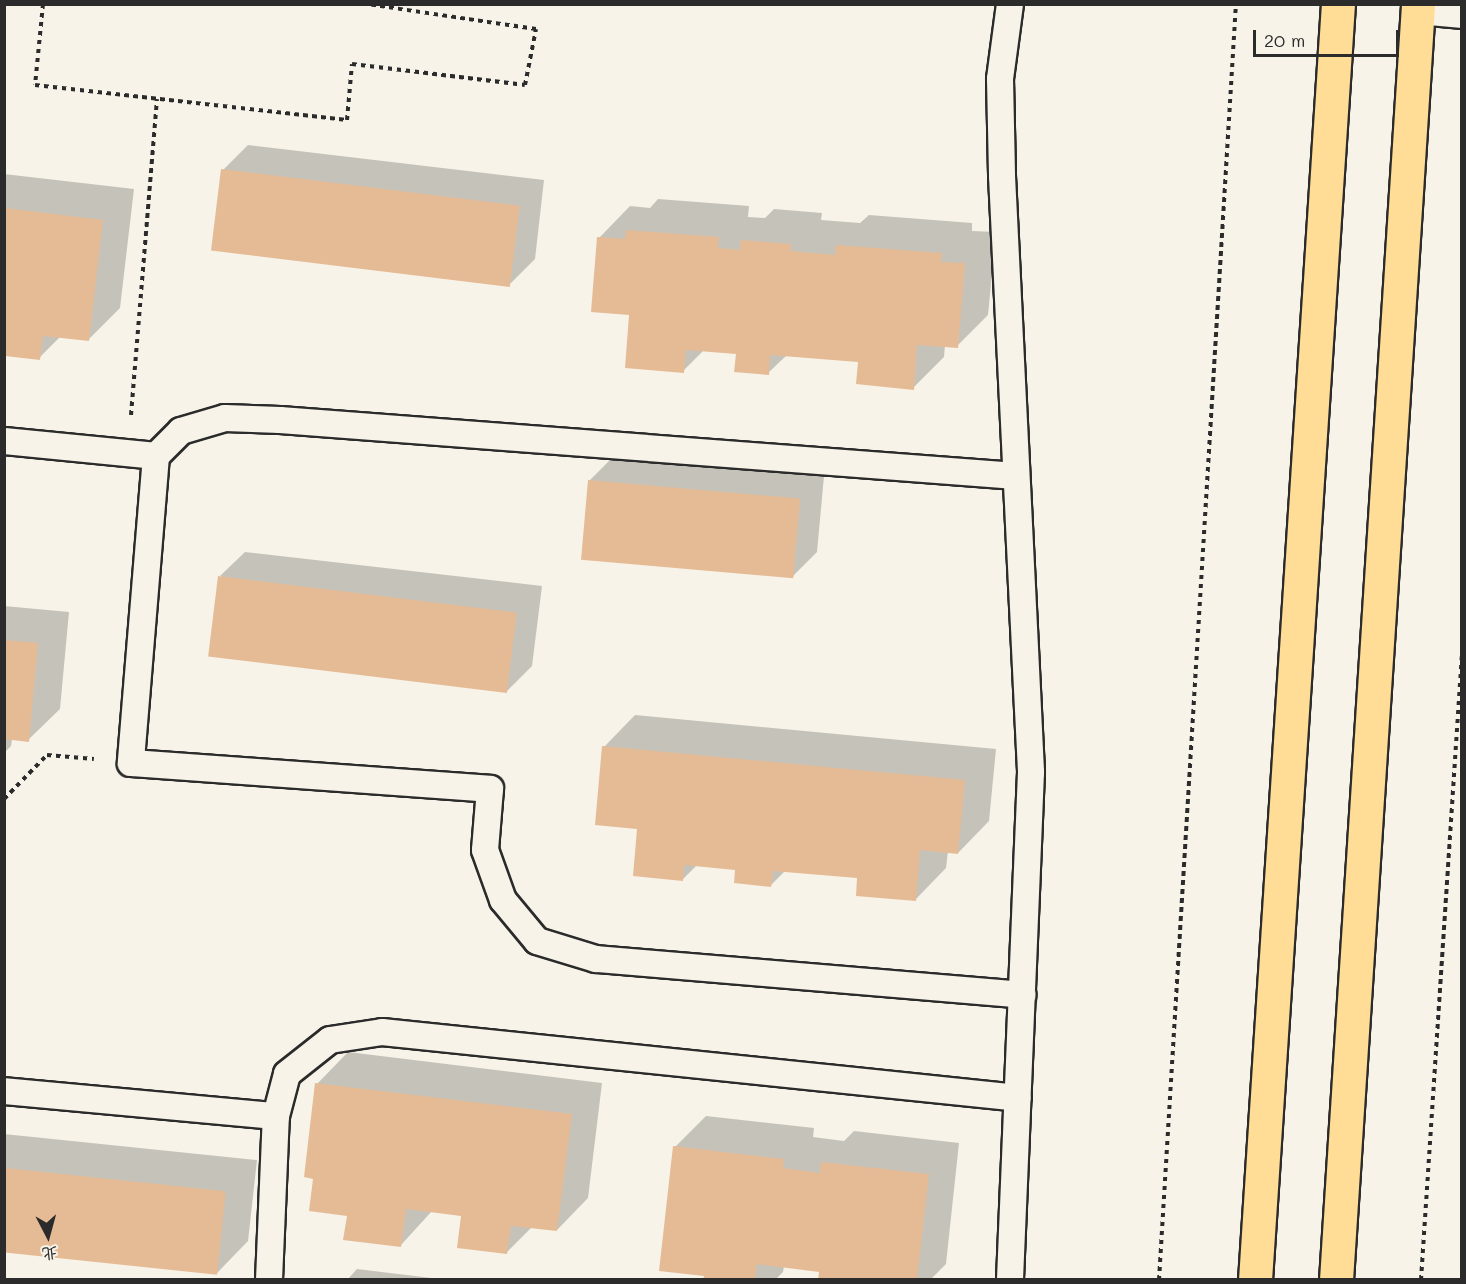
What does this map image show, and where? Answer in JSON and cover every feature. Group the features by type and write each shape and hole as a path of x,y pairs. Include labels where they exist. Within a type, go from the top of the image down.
{"highway":[{"path":"1255,1280 1338,4"},
{"path":"1336,1280 1418,8"}],"lane":[{"path":"1010,4 1000,79 1001,143 1031,772 1010,1280"},
{"path":"1418,8 1461,15"},
{"path":"1016,476 280,420 225,418 181,431 156,456 131,763 490,789 485,850 503,900 537,941 596,959 1022,995"},
{"path":"4,441 156,456"},
{"path":"269,1280 276,1116 287,1074 330,1040 382,1032 1018,1098"},
{"path":"4,1091 276,1116"}],"path":[{"path":"43,4 35,85 347,120 352,64 525,85 536,29 366,4"},
{"path":"1159,1280 1236,4"},
{"path":"128,454 157,99"},
{"path":"1421,1280 1461,652"},
{"path":"4,799 47,755 131,763"}],"building":[{"path":"221,169 520,206 510,287 211,250"},
{"path":"5,208 103,220 89,341 43,336 40,360 5,356"},
{"path":"626,230 719,237 718,248 740,250 741,240 791,244 791,251 835,255 836,245 942,253 941,262 965,263 958,348 917,345 914,390 856,384 858,362 770,355 769,375 734,372 736,354 686,350 684,373 625,368 629,315 591,312 597,237 625,239"},
{"path":"588,480 800,499 793,578 581,560"},
{"path":"218,576 517,613 507,693 208,656"},
{"path":"4,640 38,643 29,742 4,739"},
{"path":"602,746 965,780 958,854 920,850 916,901 856,896 857,878 773,871 771,887 734,883 735,870 684,865 683,881 633,876 637,829 595,825"},
{"path":"315,1083 572,1114 557,1231 511,1226 507,1254 457,1248 461,1216 406,1209 401,1247 343,1240 347,1216 309,1211 313,1179 304,1177"},
{"path":"673,1146 784,1159 783,1168 820,1173 821,1162 929,1174 917,1280 818,1280 819,1272 757,1264 755,1280 703,1280 704,1276 659,1271"},
{"path":"5,1168 226,1191 217,1275 4,1252"}]}
